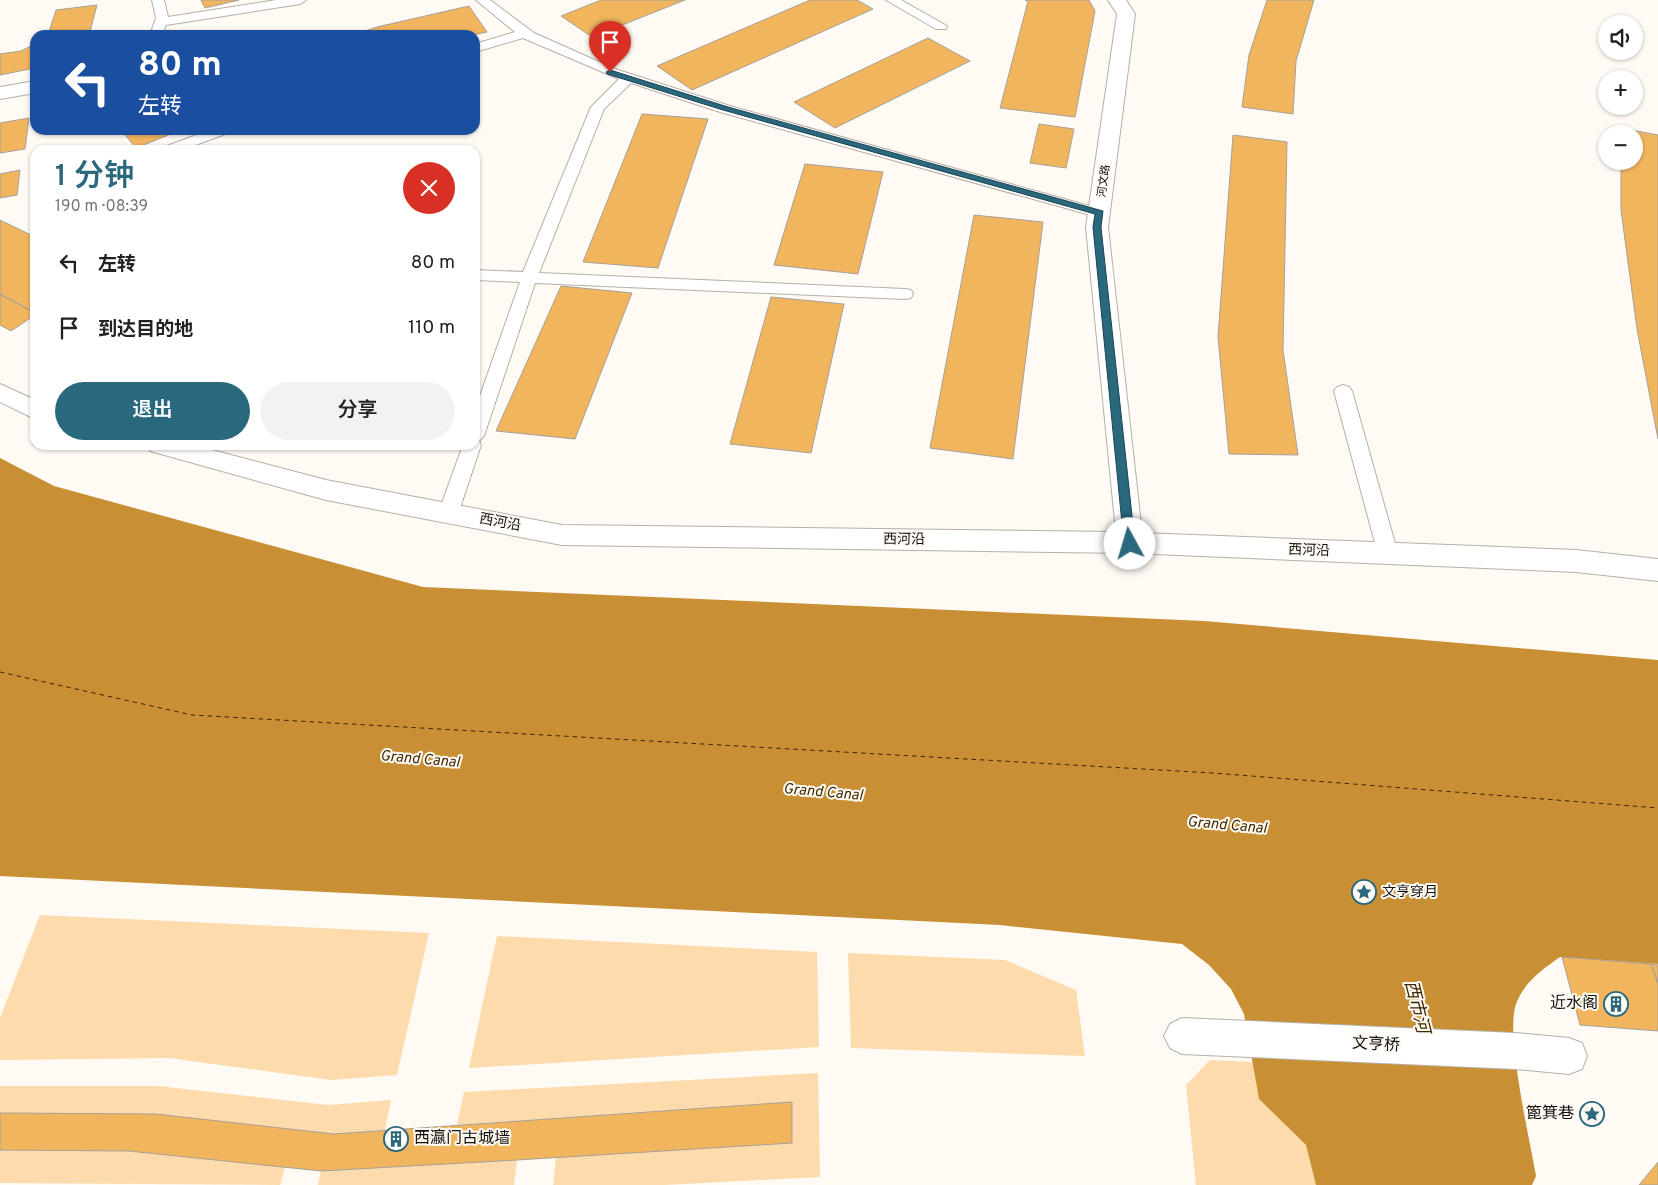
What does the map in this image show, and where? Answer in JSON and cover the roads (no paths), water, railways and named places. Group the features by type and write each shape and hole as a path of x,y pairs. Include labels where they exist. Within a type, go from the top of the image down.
{"street":[{"name":"河文路","path":"1117,0 1126,14 1097,227 1130,544"},
{"path":"0,93 30,88"},
{"path":"0,392 30,407"},
{"name":"西河沿","path":"178,450 326,490 562,535 1130,544 1576,561 1658,570"},
{"name":"文亨桥","path":"1182,1036 1515,1051 1569,1056"}],"lane":[{"path":"158,0 162,18 158,30"},
{"path":"160,22 300,0"},
{"path":"482,0 524,33 610,72 725,109 1100,213"},
{"path":"892,0 941,26"},
{"path":"480,46 524,33"},
{"path":"480,421 529,278 598,107 628,78"},
{"path":"184,145 210,135"},
{"path":"480,274 905,294"},
{"path":"1343,391 1388,554"},
{"path":"448,514 470,450"}],"water":[{"path":"0,458 54,486 423,587 1204,621 1658,660 1658,964 1560,957 1534,977 1519,996 1513,1018 1514,1038 1520,1088 1536,1176 1532,1185 1316,1185 1306,1145 1259,1099 1244,1014 1231,989 1209,965 1182,944 1000,925 0,876"}],"place":[{"name":"文亨穿月","path":"1364,892"},
{"name":"近水阁","path":"1616,1004"},
{"name":"篦箕巷","path":"1592,1114"},
{"name":"西瀛门古城墙","path":"396,1139"}],"water label":[{"name":"Grand Canal","path":"420,760"},
{"name":"Grand Canal","path":"823,793"},
{"name":"Grand Canal","path":"1227,826"},
{"name":"西市河","path":"1416,1007"}]}
